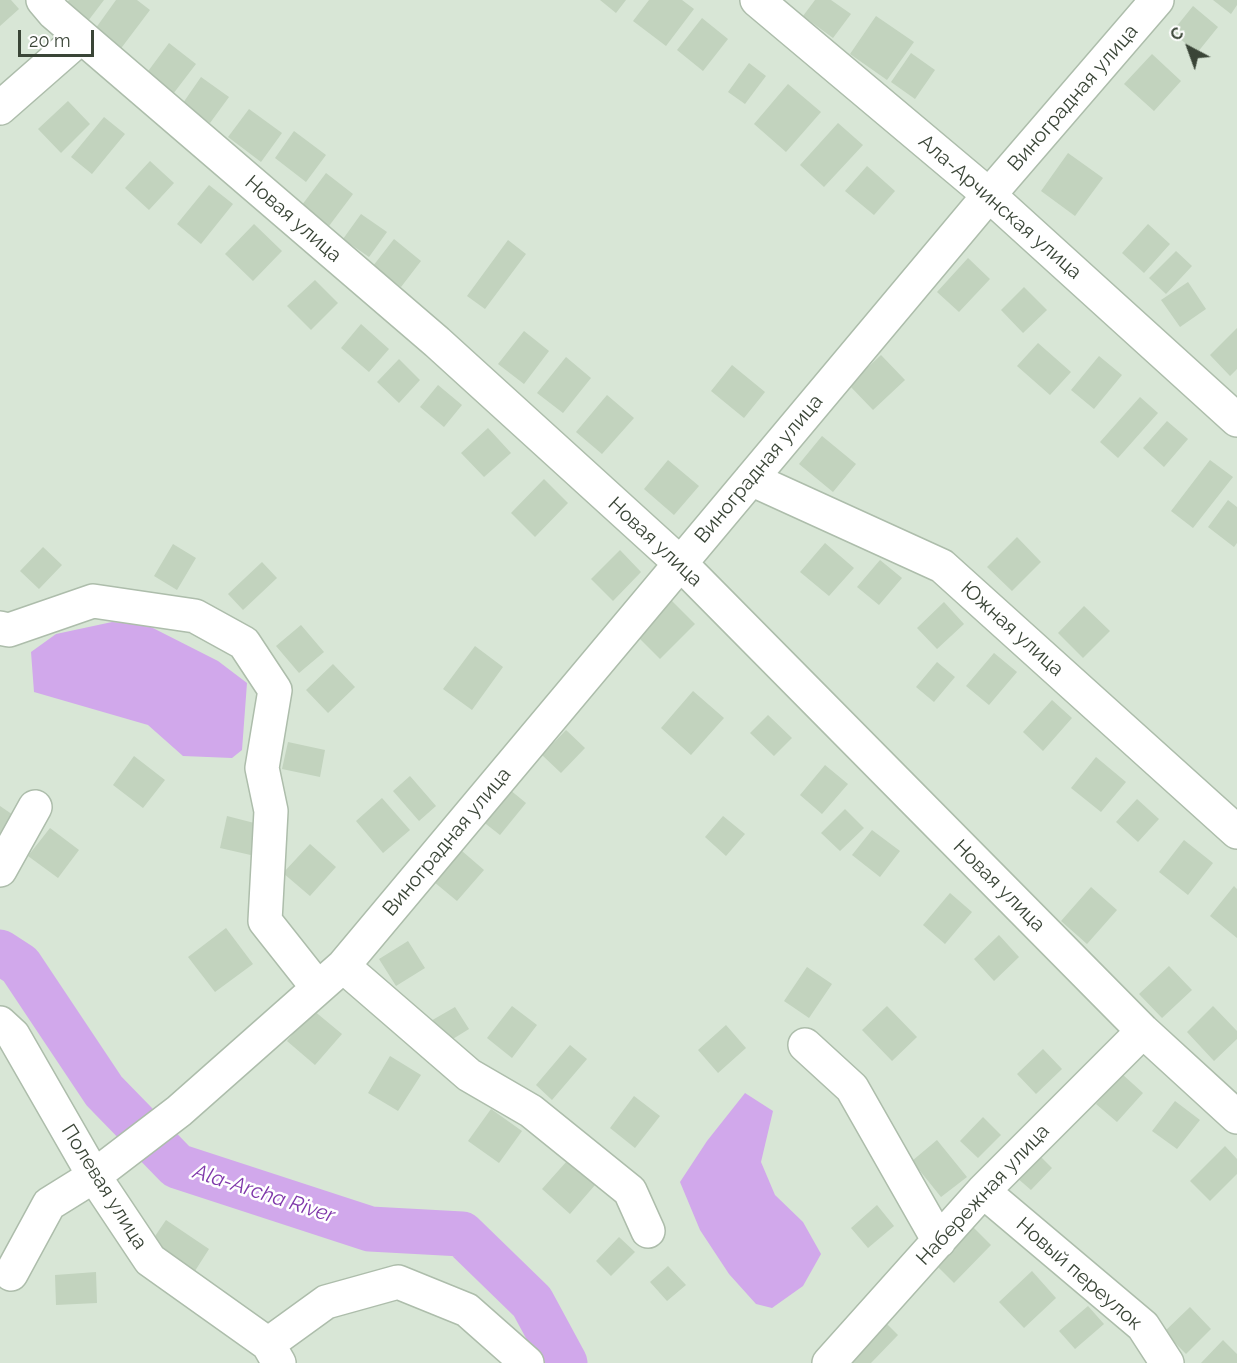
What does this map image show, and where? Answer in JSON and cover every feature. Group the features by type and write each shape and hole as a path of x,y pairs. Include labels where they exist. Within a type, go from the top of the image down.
{"street":[{"name":"Новая улица","path":"43,0 81,37 437,342 680,563 1143,1031 1237,1117"},
{"name":"Ала-Арчинская улица","path":"757,0 989,195 1237,420"},
{"name":"Виноградная улица","path":"11,1275 49,1204 94,1176 179,1111 343,966 989,195 1157,0"},
{"path":"0,108 81,37"},
{"name":"Южная улица","path":"751,479 942,566 1237,832"},
{"path":"0,628 9,630 93,601 195,616 244,643 275,690 262,768 271,811 265,921 318,988"},
{"path":"0,870 35,807"},
{"path":"343,966 469,1075 531,1111 630,1191 648,1231"},
{"name":"Полевая улица","path":"0,1023 13,1035 94,1176 150,1260 273,1354 326,1302 398,1282 467,1310 527,1363"},
{"name":"Набережная улица","path":"829,1363 983,1191 1143,1031"},
{"path":"805,1045 852,1088 939,1241"},
{"name":"Новый переулок","path":"983,1191 1143,1326 1167,1363"}],"shaded area":[{"path":"0,0 1237,0 1237,1363 0,1363"},
{"path":"112,622 147,625 218,661 247,683 242,750 232,758 183,756 148,725 34,692 31,652 56,634"},
{"path":"745,1093 773,1111 761,1162 775,1195 803,1222 821,1254 803,1286 772,1308 756,1304 729,1274 700,1230 680,1182 707,1141"}],"building":[{"path":"0,0 11,0 19,9 0,26"},
{"path":"69,0 104,0 88,21 66,4"},
{"path":"116,0 137,0 150,10 119,51 93,32"},
{"path":"600,0 626,0 616,13"},
{"path":"649,0 682,0 694,9 666,46 633,21"},
{"path":"815,0 831,0 851,14 833,38 803,16"},
{"path":"1213,0 1237,0 1237,5 1231,14"},
{"path":"1193,6 1218,27 1197,53 1172,32"},
{"path":"876,16 914,42 887,80 850,54"},
{"path":"702,18 728,39 703,71 677,50"},
{"path":"169,43 196,64 173,94 146,74"},
{"path":"911,53 935,70 915,99 891,82"},
{"path":"1152,54 1181,81 1154,111 1124,84"},
{"path":"749,63 766,76 745,104 728,92"},
{"path":"201,77 229,97 210,123 183,103"},
{"path":"788,84 821,112 786,152 754,124"},
{"path":"68,101 90,124 61,153 38,129"},
{"path":"249,109 282,133 261,162 228,137"},
{"path":"104,117 125,134 92,174 71,157"},
{"path":"838,123 863,145 824,187 800,165"},
{"path":"294,131 326,155 306,182 275,158"},
{"path":"1068,153 1103,178 1075,216 1041,191"},
{"path":"150,161 174,183 149,210 125,188"},
{"path":"867,166 895,191 874,215 845,191"},
{"path":"326,173 353,194 329,226 302,205"},
{"path":"209,185 233,204 201,244 177,224"},
{"path":"361,214 387,232 369,257 343,239"},
{"path":"254,224 282,251 253,281 225,254"},
{"path":"1148,224 1170,244 1144,273 1122,253"},
{"path":"394,239 421,261 401,287 373,266"},
{"path":"508,240 526,254 485,309 467,296"},
{"path":"1176,251 1192,266 1166,294 1149,278"},
{"path":"968,258 990,279 959,312 937,292"},
{"path":"315,280 338,303 311,330 287,306"},
{"path":"1188,282 1206,309 1180,327 1161,300"},
{"path":"1024,287 1047,310 1023,333 1001,310"},
{"path":"361,324 389,349 369,372 341,348"},
{"path":"1237,328 1237,369 1230,376 1210,355"},
{"path":"524,331 549,351 524,384 498,364"},
{"path":"1038,343 1071,372 1050,395 1017,366"},
{"path":"881,355 905,380 873,410 849,385"},
{"path":"1099,356 1122,375 1094,409 1071,390"},
{"path":"566,357 591,378 563,413 537,393"},
{"path":"399,359 420,380 399,403 377,382"},
{"path":"732,365 765,392 744,418 711,391"},
{"path":"438,385 462,405 444,427 420,407"},
{"path":"607,395 634,418 602,454 576,432"},
{"path":"1140,397 1158,413 1118,458 1100,442"},
{"path":"1167,421 1188,439 1164,467 1143,448"},
{"path":"488,428 511,453 484,477 461,453"},
{"path":"822,436 856,464 833,492 799,464"},
{"path":"668,460 699,486 674,515 644,489"},
{"path":"1210,460 1233,477 1193,528 1171,511"},
{"path":"544,479 568,503 535,537 511,513"},
{"path":"1228,500 1237,507 1237,543 1234,547 1208,527"},
{"path":"1017,537 1041,562 1012,591 987,567"},
{"path":"825,543 854,568 829,596 800,572"},
{"path":"173,544 196,558 177,590 154,576"},
{"path":"43,547 62,565 39,589 20,571"},
{"path":"620,550 641,572 613,601 591,579"},
{"path":"880,560 902,578 879,605 857,587"},
{"path":"262,562 277,578 243,610 228,594"},
{"path":"670,599 695,624 660,659 635,634"},
{"path":"944,602 964,624 937,649 917,628"},
{"path":"1084,606 1110,631 1083,658 1058,633"},
{"path":"301,625 324,652 299,673 276,646"},
{"path":"475,646 503,667 472,710 443,689"},
{"path":"994,653 1017,672 989,705 966,686"},
{"path":"937,662 955,677 934,702 916,687"},
{"path":"333,664 355,687 328,713 306,690"},
{"path":"693,691 724,718 691,755 661,728"},
{"path":"1052,700 1072,718 1043,751 1023,732"},
{"path":"768,715 792,738 774,756 750,733"},
{"path":"566,730 585,748 561,773 542,755"},
{"path":"288,742 325,750 320,777 282,769"},
{"path":"134,756 165,780 143,808 113,785"},
{"path":"1096,757 1126,782 1101,812 1071,788"},
{"path":"825,765 848,784 822,814 800,795"},
{"path":"410,776 436,806 419,821 393,791"},
{"path":"504,785 526,803 500,835 477,817"},
{"path":"382,798 410,830 383,853 356,821"},
{"path":"1137,799 1159,819 1138,842 1116,822"},
{"path":"0,806 19,819 0,847"},
{"path":"845,809 864,828 840,851 821,833"},
{"path":"227,816 262,825 255,856 220,848"},
{"path":"723,816 745,834 726,856 705,837"},
{"path":"50,828 79,850 58,878 28,856"},
{"path":"872,830 900,851 880,877 852,855"},
{"path":"1184,840 1213,863 1188,895 1159,872"},
{"path":"310,844 336,867 310,896 283,873"},
{"path":"455,845 484,870 457,901 428,877"},
{"path":"1234,886 1237,889 1237,938 1210,916"},
{"path":"1091,887 1117,910 1087,944 1061,921"},
{"path":"950,893 972,912 945,944 923,925"},
{"path":"226,928 253,964 215,992 188,957"},
{"path":"999,935 1019,957 994,981 974,959"},
{"path":"408,941 425,968 396,986 379,959"},
{"path":"1169,966 1192,990 1162,1018 1139,994"},
{"path":"807,967 832,984 809,1018 784,1001"},
{"path":"512,1006 537,1025 512,1058 487,1038"},
{"path":"887,1006 917,1037 892,1061 862,1030"},
{"path":"1213,1006 1237,1031 1237,1039 1214,1061 1187,1032"},
{"path":"455,1007 469,1029 443,1045 429,1022"},
{"path":"313,1010 342,1034 315,1065 287,1041"},
{"path":"726,1025 746,1048 718,1073 698,1050"},
{"path":"570,1045 587,1059 552,1100 536,1085"},
{"path":"1043,1049 1062,1069 1036,1094 1017,1074"},
{"path":"390,1056 421,1075 398,1111 368,1093"},
{"path":"1122,1074 1143,1093 1117,1122 1096,1104"},
{"path":"634,1096 660,1116 635,1148 610,1128"},
{"path":"1175,1101 1200,1120 1177,1149 1152,1131"},
{"path":"491,1109 522,1131 499,1163 468,1141"},
{"path":"983,1117 1001,1135 978,1158 960,1141"},
{"path":"937,1140 967,1177 941,1197 912,1161"},
{"path":"1225,1146 1237,1159 1237,1174 1210,1201 1190,1181"},
{"path":"1038,1154 1052,1168 1031,1190 1016,1177"},
{"path":"567,1161 595,1185 570,1214 542,1189"},
{"path":"877,1205 894,1226 868,1248 851,1228"},
{"path":"166,1220 209,1249 193,1274 149,1245"},
{"path":"971,1225 991,1245 954,1283 934,1263"},
{"path":"619,1237 635,1252 611,1276 596,1261"},
{"path":"668,1266 686,1285 667,1301 650,1282"},
{"path":"1032,1271 1056,1298 1024,1328 999,1302"},
{"path":"96,1272 97,1303 56,1305 55,1275"},
{"path":"1088,1306 1104,1324 1075,1349 1059,1331"},
{"path":"1190,1307 1211,1329 1186,1354 1164,1332"},
{"path":"882,1319 898,1335 871,1363 852,1363 845,1357"},
{"path":"1223,1340 1237,1354 1237,1363 1201,1363"}],"waterway":[{"name":"Ala-Archa River","path":"0,952 20,965 104,1091 177,1166 370,1229 462,1234 532,1302 565,1363"}]}
